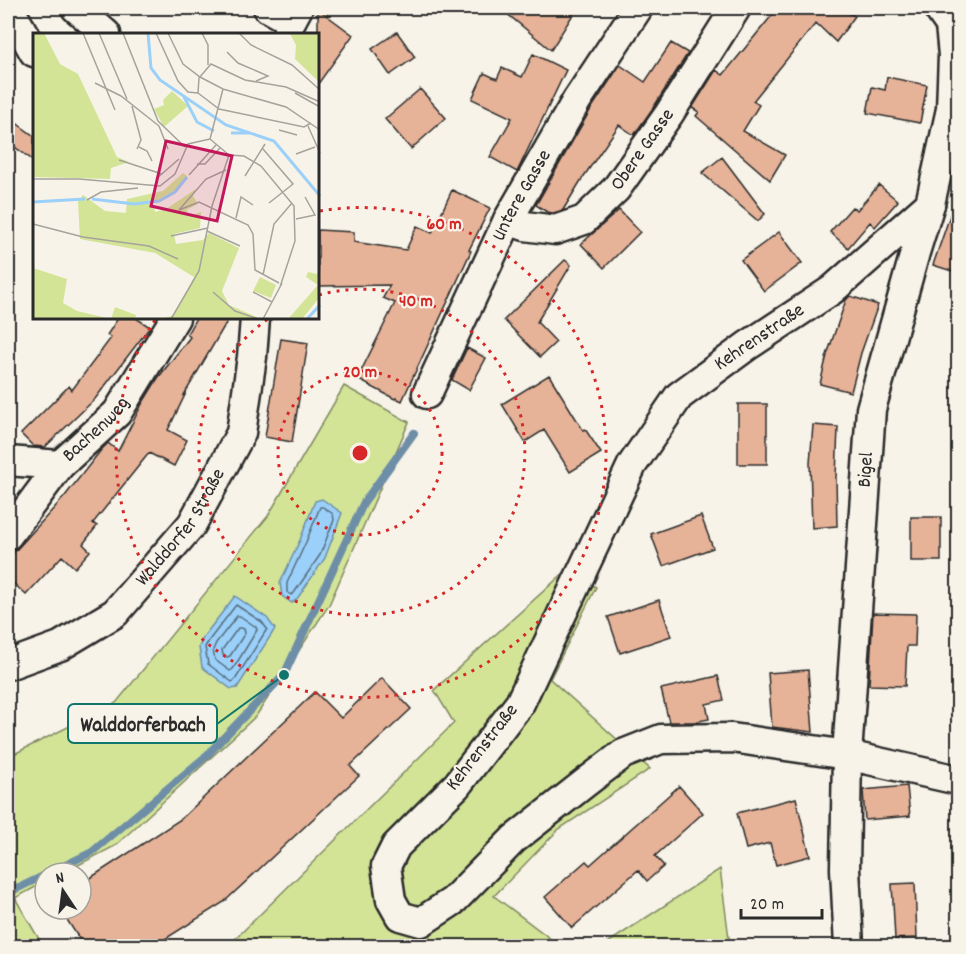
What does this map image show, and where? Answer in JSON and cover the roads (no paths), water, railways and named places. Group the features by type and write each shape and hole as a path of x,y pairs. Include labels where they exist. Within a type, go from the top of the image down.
{"street":[{"path":"9,8 33,50"},
{"path":"76,8 105,33"},
{"name":"Untere Gasse","path":"427,394 507,220 577,100 638,8"},
{"name":"Obere Gasse","path":"507,220 525,226 555,230 584,220 616,189 669,114 736,8"},
{"name":"Bigel","path":"849,946 845,869 847,755 871,409 930,204 951,109 953,55 950,25 938,8"},
{"name":"Kehrenstraße","path":"930,204 832,290 747,346 678,396 632,465 520,703 457,785 396,846 386,866 391,900 400,916 421,922 453,901 514,839 585,783 623,754 662,738 732,738 847,755 958,780"},
{"name":"Bachenweg","path":"8,535 60,465 117,413 174,320"},
{"name":"Walddorfer Straße","path":"8,664 60,646 114,613 192,524 241,434 255,320"},
{"path":"8,461 60,465"}],"water":[{"path":"322,499 342,513 325,558 292,603 282,596 280,583 315,501"},
{"path":"235,596 267,618 275,629 237,688 231,689 202,667 199,647 204,636"}],"waterway":[{"path":"74,861 92,852 205,757 284,675 364,502 414,433"},
{"path":"8,893 33,881"}],"place":[{"name":"Walddorferbach","path":"284,675"}]}
